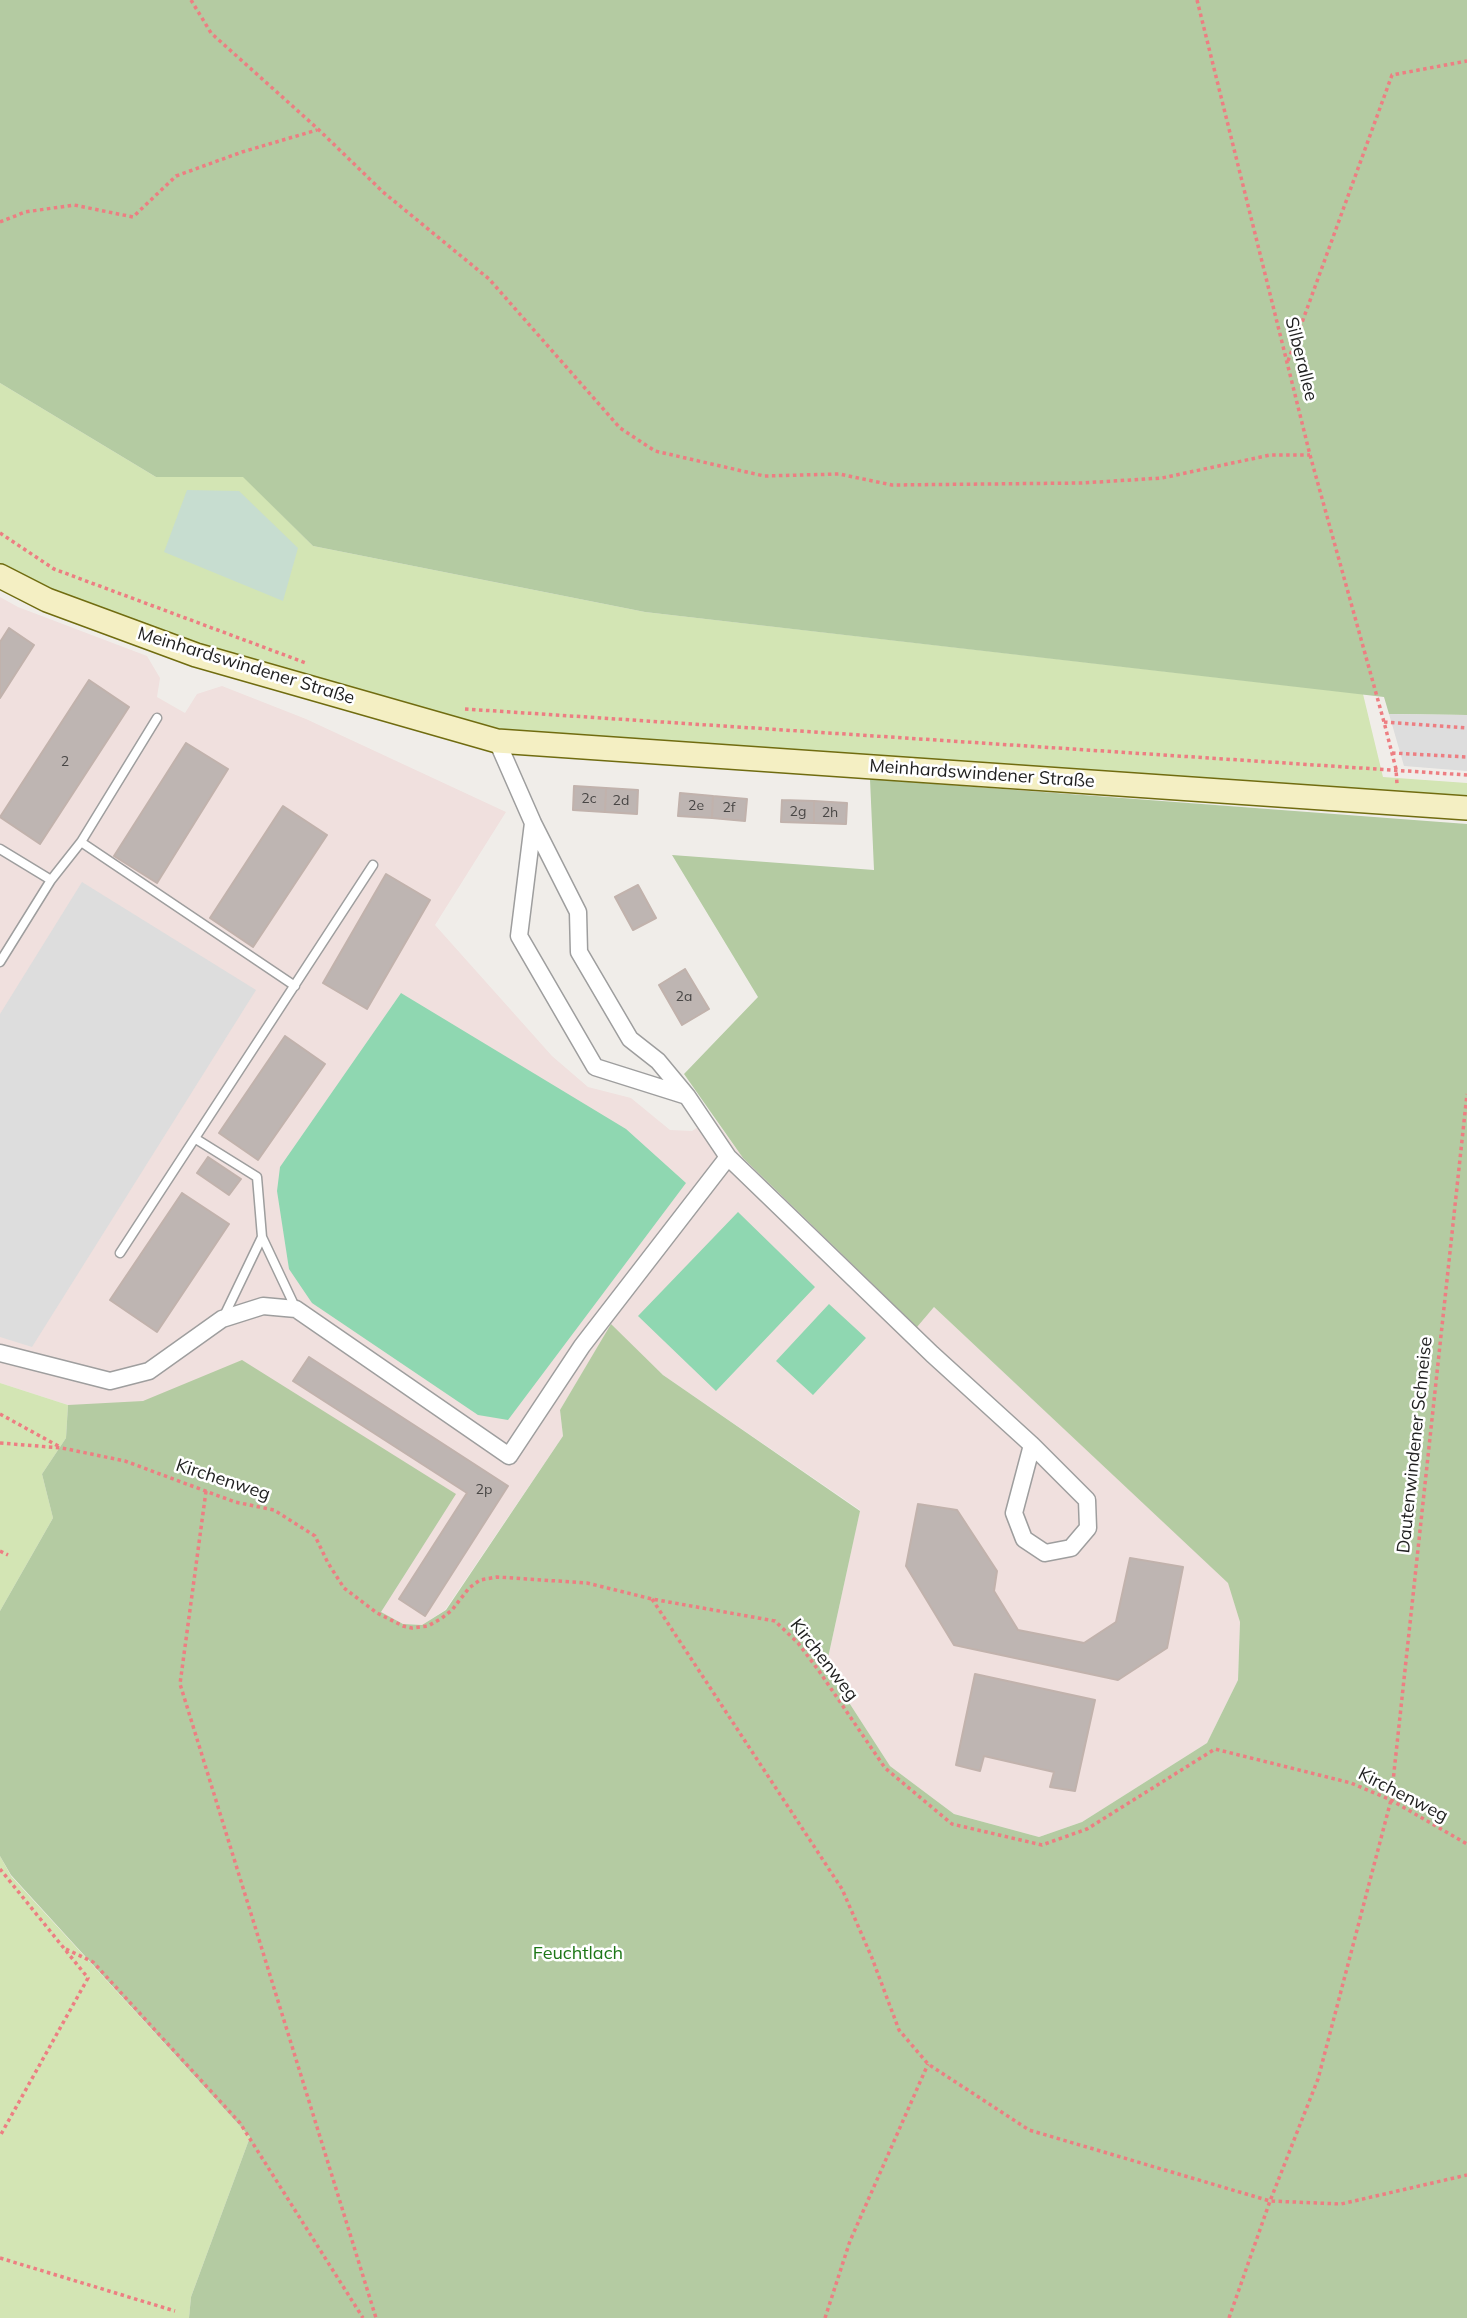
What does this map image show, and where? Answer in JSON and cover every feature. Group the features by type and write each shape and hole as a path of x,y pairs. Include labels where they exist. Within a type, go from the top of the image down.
{"street":[{"name":"Meinhardswindener Straße","path":"0,576 47,600 197,654 497,741 1467,808"},
{"path":"497,741 533,823 578,912 579,952 630,1039 659,1061 687,1096 728,1157 932,1354 1032,1445 1087,1500 1088,1528 1071,1548 1045,1553 1024,1539 1014,1513 1032,1445"},
{"path":"533,823 519,936 595,1067 687,1096"},
{"path":"0,1353 110,1381 149,1371 222,1319 263,1306 296,1309 509,1456 582,1346 728,1157"}],"lane":[{"path":"0,962 51,880 81,842 157,718"},
{"path":"81,842 295,986"},
{"path":"0,849 51,880"},
{"path":"120,1253 373,865"},
{"path":"195,1139 257,1177 262,1237 296,1309"},
{"path":"222,1319 262,1237"}],"path":[{"path":"191,0 211,33 383,192 489,279 620,428 655,451 764,476 839,474 892,485 1082,483 1162,478 1270,455 1310,456"},
{"name":"Silberallee","path":"1197,0 1310,456 1392,753 1399,802"},
{"path":"1288,363 1392,75 1467,61"},
{"path":"0,222 25,212 74,205 133,217 176,176 242,152 318,130"},
{"path":"0,533 54,569 309,664"},
{"path":"465,709 1467,775"},
{"path":"1384,722 1467,728"},
{"path":"1392,753 1467,757"},
{"name":"Dautenwindener Schneise","path":"1229,2318 1270,2201 1318,2078 1391,1800 1467,1094"},
{"path":"0,1414 62,1448"},
{"path":"0,1443 62,1448"},
{"name":"Kirchenweg","path":"62,1448 124,1461 235,1502 274,1510 315,1536 344,1588 377,1613 403,1626 428,1626 452,1610 469,1588 480,1580 497,1577 587,1583 652,1599 775,1621 798,1643 819,1671 885,1768 952,1824 1042,1845 1087,1829 1215,1749 1351,1783 1391,1800 1467,1844"},
{"path":"206,1491 180,1684 376,2318"},
{"path":"0,1551 8,1555"},
{"path":"652,1599 842,1889 900,2030 928,2064 1029,2130 1270,2201 1341,2203 1467,2175"},
{"path":"0,1869 88,1978 0,2136"},
{"path":"66,1949 93,1962 240,2123 363,2318"},
{"path":"825,2318 850,2241 928,2064"},
{"path":"0,2258 175,2311"}],"shaded area":[{"path":"0,597 18,607 147,656 160,678 157,697 185,713 197,694 222,686 306,719 506,812 435,925 552,1056 588,1087 631,1098 670,1130 692,1131 713,1117 743,1158 917,1326 934,1307 1229,1583 1240,1622 1238,1680 1207,1743 1082,1822 1039,1837 954,1814 890,1766 826,1667 860,1510 663,1375 611,1325 560,1410 563,1436 445,1610 422,1625 403,1624 381,1613 221,1494 68,1405 0,1383"},
{"path":"1389,714 1467,715 1467,771 1404,766"},
{"path":"82,882 256,990 32,1347 0,1337 0,1014"}],"green space":[{"path":"0,0 1467,0 1467,715 1389,714 1384,697 645,612 313,546 243,477 156,477 0,383"},
{"path":"0,383 156,477 243,476 313,546 645,612 1363,694 1383,777 1467,783 1467,797 493,732 193,649 52,596 0,566"},
{"path":"187,490 239,491 298,548 283,601 164,552"},
{"name":"Feuchtlach","path":"870,779 1467,824 1467,2318 189,2318 191,2297 250,2137 11,1875 0,1856 0,1611 53,1518 42,1474 66,1438 68,1405 143,1401 242,1360 456,1494 381,1612 403,1624 422,1625 446,1610 563,1436 560,1410 611,1324 663,1375 860,1511 826,1667 890,1766 954,1814 1039,1837 1082,1822 1207,1743 1238,1680 1240,1622 1228,1583 934,1307 917,1327 743,1158 684,1074 758,997 672,855 874,870"},
{"path":"401,993 626,1129 686,1183 508,1420 478,1415 312,1303 289,1269 277,1191 280,1167"},
{"path":"738,1212 815,1287 716,1391 638,1316"},
{"path":"829,1304 866,1338 813,1395 776,1361"},
{"path":"0,1383 68,1405 66,1438 42,1474 53,1518 0,1611"},
{"path":"0,1856 11,1876 250,2137 191,2297 189,2318 0,2318"}],"building":[{"path":"9,628 34,645 0,698 0,642"},
{"path":"89,680 129,707 40,844 0,817"},
{"path":"186,743 228,769 157,883 114,856"},
{"path":"574,786 606,788 605,812 573,810"},
{"path":"606,788 638,790 637,814 605,812"},
{"path":"680,793 713,796 712,818 678,816"},
{"path":"713,796 747,799 745,821 712,818"},
{"path":"782,800 814,801 814,823 781,822"},
{"path":"814,801 847,803 846,824 814,823"},
{"path":"283,806 327,835 253,947 210,918"},
{"path":"386,874 430,900 367,1009 323,983"},
{"path":"638,885 656,918 633,930 615,897"},
{"path":"685,969 709,1009 682,1025 659,985"},
{"path":"285,1036 325,1064 258,1160 219,1133"},
{"path":"208,1157 241,1179 229,1195 197,1173"},
{"path":"182,1193 229,1224 157,1332 110,1300"},
{"path":"309,1357 508,1486 425,1616 399,1599 467,1493 293,1381"},
{"path":"918,1504 957,1510 997,1571 994,1591 1018,1630 1084,1643 1116,1622 1130,1558 1183,1567 1167,1648 1118,1680 954,1645 906,1566"},
{"path":"975,1674 1095,1700 1075,1791 1050,1787 1054,1772 984,1756 980,1771 956,1765"}]}
